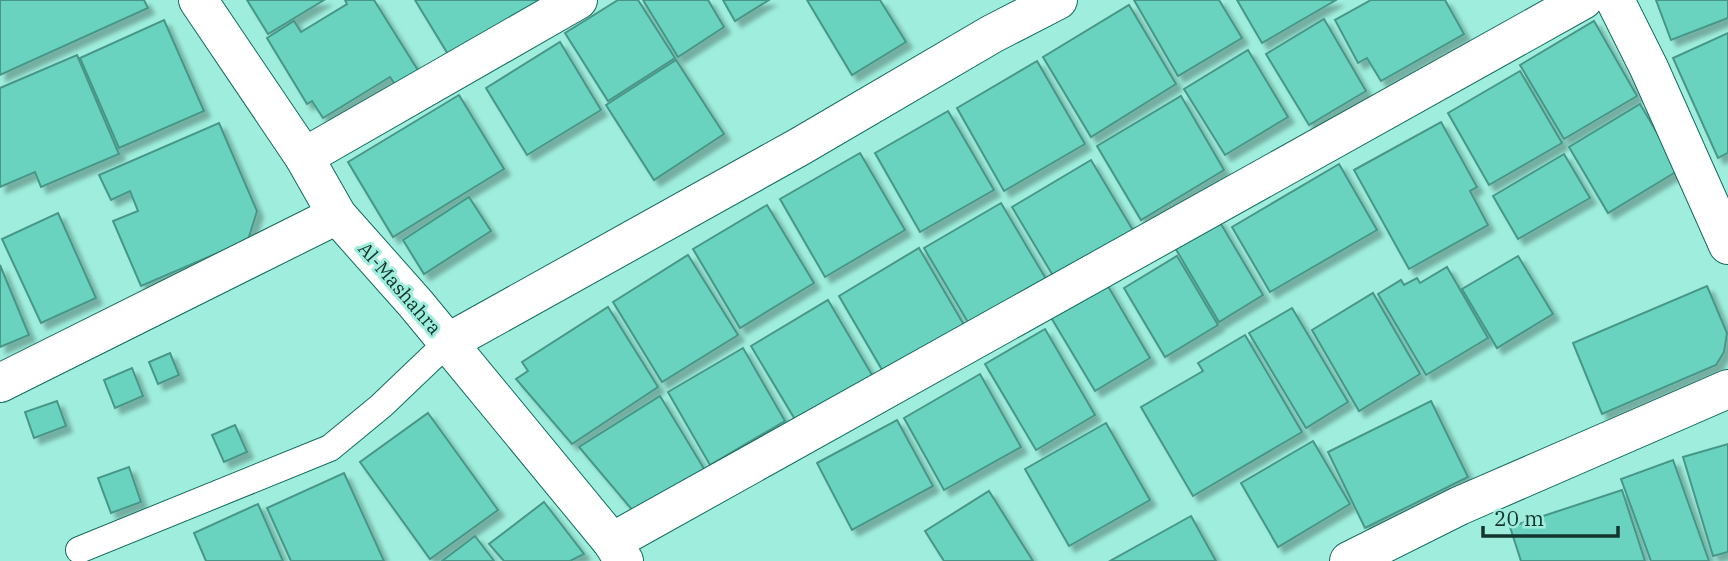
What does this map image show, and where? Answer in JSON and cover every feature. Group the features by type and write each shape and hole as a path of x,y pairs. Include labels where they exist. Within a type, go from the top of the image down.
{"street":[{"name":"Al-Mashahra","path":"198,0 304,157 337,215 416,304 618,551"},
{"path":"304,157 578,0"},
{"path":"447,343 799,146 992,34 1058,0"},
{"path":"618,551 1583,0"},
{"path":"1615,0 1649,68 1728,245"},
{"path":"0,383 337,215"},
{"path":"1349,561 1458,506 1728,388"}],"lane":[{"path":"79,551 330,448 381,406 447,343"}],"building":[{"path":"0,0 144,0 148,8 0,75"},
{"path":"247,0 324,0 268,34"},
{"path":"345,0 374,0 419,72 396,86 390,77 323,118 312,101 307,104 267,38 294,21 301,32 347,4"},
{"path":"415,0 547,0 451,59"},
{"path":"618,0 638,0 675,58 608,101 565,33"},
{"path":"643,0 708,0 724,27 678,57"},
{"path":"723,0 769,0 735,21"},
{"path":"807,0 880,0 906,42 852,75"},
{"path":"1134,0 1219,0 1242,38 1178,76"},
{"path":"1237,0 1336,0 1262,43"},
{"path":"1371,0 1445,0 1464,34 1381,81 1367,58 1358,63 1335,20"},
{"path":"1656,0 1728,0 1728,18 1671,40"},
{"path":"1129,5 1176,84 1091,137 1043,57"},
{"path":"1324,19 1366,91 1309,125 1266,54"},
{"path":"164,20 204,111 119,148 80,58"},
{"path":"1594,21 1637,96 1564,139 1520,65"},
{"path":"1728,33 1728,153 1718,158 1673,58"},
{"path":"560,42 601,110 527,155 486,88"},
{"path":"1248,50 1288,117 1225,155 1184,89"},
{"path":"77,55 119,154 41,187 35,172 0,187 0,88"},
{"path":"676,60 724,134 654,180 606,105"},
{"path":"1037,61 1085,144 1004,191 957,108"},
{"path":"1520,71 1562,143 1489,185 1448,113"},
{"path":"459,95 504,169 393,237 348,162"},
{"path":"1181,96 1224,170 1141,220 1097,146"},
{"path":"1640,104 1679,170 1608,213 1569,147"},
{"path":"948,111 994,190 920,232 875,153"},
{"path":"1441,122 1477,187 1470,191 1488,225 1409,269 1354,170"},
{"path":"219,123 257,211 248,240 141,286 113,221 138,211 130,191 111,200 99,175"},
{"path":"860,153 905,230 825,277 780,199"},
{"path":"1564,154 1590,198 1518,239 1493,196"},
{"path":"1091,160 1134,232 1055,279 1012,207"},
{"path":"1339,164 1377,230 1270,292 1232,227"},
{"path":"469,197 491,231 424,274 403,240"},
{"path":"1001,203 1046,279 969,324 924,248"},
{"path":"767,205 814,283 740,328 693,249"},
{"path":"58,213 96,298 41,323 2,239"},
{"path":"1218,219 1263,295 1219,322 1174,246"},
{"path":"919,248 964,325 884,373 839,296"},
{"path":"688,255 738,335 662,382 613,302"},
{"path":"1177,256 1218,325 1165,357 1124,288"},
{"path":"1518,256 1553,314 1497,348 1462,289"},
{"path":"0,265 29,335 0,347"},
{"path":"1447,267 1488,338 1426,375 1378,294 1401,280 1404,285 1417,278 1420,283"},
{"path":"1105,281 1150,358 1095,391 1049,314"},
{"path":"1707,286 1727,333 1724,352 1716,365 1602,414 1573,343"},
{"path":"1373,293 1420,374 1359,411 1312,330"},
{"path":"828,300 875,380 799,426 751,346"},
{"path":"608,307 658,387 572,444 516,379 528,371 522,362"},
{"path":"1292,308 1348,402 1306,428 1249,333"},
{"path":"1045,329 1095,415 1036,450 985,364"},
{"path":"1245,335 1302,432 1193,496 1141,407 1203,371 1198,363"},
{"path":"743,348 785,421 710,465 668,392"},
{"path":"170,353 179,375 158,384 149,362"},
{"path":"132,368 143,396 115,408 104,380"},
{"path":"980,374 1021,447 944,490 904,418"},
{"path":"660,396 706,472 634,512 579,447"},
{"path":"57,401 66,426 34,438 25,412"},
{"path":"1431,401 1468,477 1365,528 1328,452"},
{"path":"428,413 498,510 430,559 360,462"},
{"path":"897,420 933,486 852,530 817,463"},
{"path":"1106,423 1150,500 1069,546 1025,469"},
{"path":"235,425 247,452 224,462 212,435"},
{"path":"1313,441 1350,504 1278,547 1241,483"},
{"path":"1728,444 1728,552 1713,556 1683,457"},
{"path":"1673,460 1709,561 1651,561 1621,479"},
{"path":"129,467 141,502 111,513 98,478"},
{"path":"344,473 384,561 291,561 267,508"},
{"path":"1622,490 1645,561 1521,561 1510,527"},
{"path":"989,491 1033,561 944,561 925,531"},
{"path":"544,502 584,554 570,561 504,561 489,544"},
{"path":"258,504 283,561 206,561 194,533"},
{"path":"1191,516 1216,561 1110,561"},
{"path":"475,536 494,561 442,561"}]}
